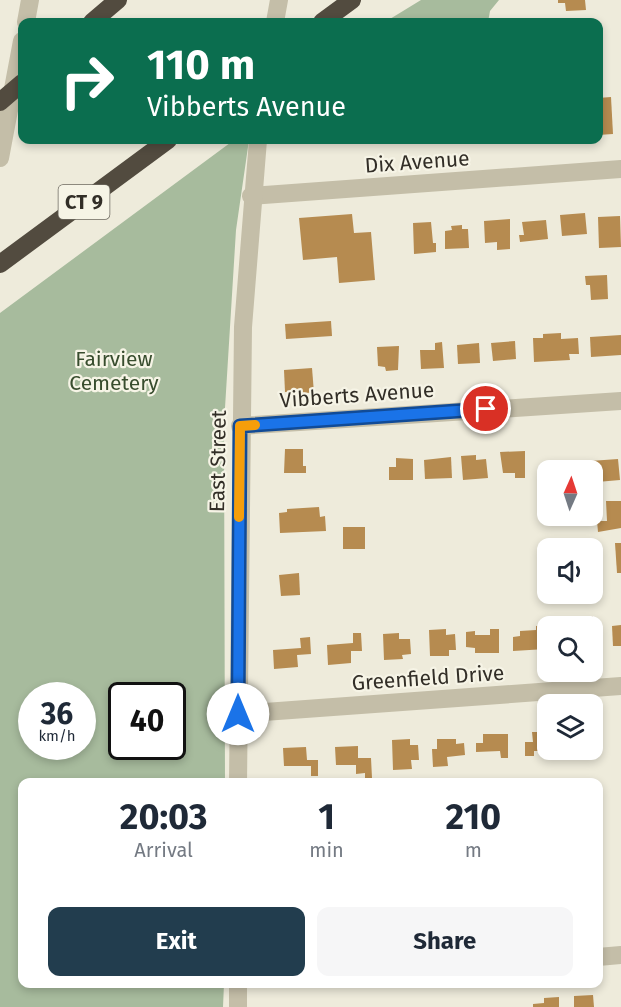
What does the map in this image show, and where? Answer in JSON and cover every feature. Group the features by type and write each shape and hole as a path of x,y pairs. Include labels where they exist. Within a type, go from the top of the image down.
{"highway":[{"path":"97,18 118,0"},
{"path":"327,18 352,0"},
{"path":"0,102 18,86"},
{"name":"CT 9","path":"0,264 163,144"}],"street":[{"path":"27,18 30,0"},
{"path":"276,18 279,0"},
{"path":"0,158 18,62"},
{"name":"East Street","path":"238,778 240,426 244,306 258,144"},
{"name":"Dix Avenue","path":"252,196 621,169"},
{"name":"Vibberts Avenue","path":"240,426 621,400"},
{"name":"Greenfield Drive","path":"238,714 621,686"},
{"path":"603,957 621,955"},
{"path":"238,988 238,1007"}],"green space":[{"path":"421,0 499,0 490,11 489,18 392,18"},
{"name":"Fairview Cemetery","path":"229,144 248,144 236,230 224,424 225,778 18,778 18,988 224,988 223,1007 0,1007 0,313"}],"building":[{"path":"558,0 585,0 586,10 566,11 565,3 558,3"},
{"path":"611,97 613,134 603,135 603,98"},
{"path":"585,213 587,234 562,236 560,215"},
{"path":"352,214 354,233 371,232 375,280 339,283 337,257 303,260 299,218"},
{"path":"620,216 621,247 599,248 598,217"},
{"path":"510,219 510,249 497,250 497,242 485,243 484,221"},
{"path":"546,220 548,239 520,242 519,235 524,235 522,222"},
{"path":"431,222 436,252 414,254 413,223"},
{"path":"462,225 462,229 468,229 469,248 445,249 445,231 452,230 451,226"},
{"path":"607,275 608,299 591,300 590,285 586,285 585,276"},
{"path":"331,321 332,336 286,339 285,324"},
{"path":"561,333 561,339 578,338 579,354 569,354 570,360 534,362 533,338 543,338 543,334"},
{"path":"621,335 621,355 591,357 590,337"},
{"path":"515,341 516,359 493,361 491,343"},
{"path":"442,342 444,368 421,369 420,350 435,350 435,343"},
{"path":"479,343 480,363 458,364 457,345"},
{"path":"399,346 398,370 386,371 385,367 378,366 377,347"},
{"path":"312,368 314,393 285,392 284,370"},
{"path":"285,449 303,449 303,466 306,466 306,473 284,473"},
{"path":"525,451 525,478 515,478 515,473 503,473 500,452"},
{"path":"476,455 476,460 486,459 488,478 463,480 461,456"},
{"path":"451,457 452,478 425,479 424,460"},
{"path":"396,458 413,459 413,480 389,480 389,467 396,467"},
{"path":"618,459 620,480 603,481 603,460"},
{"path":"606,501 621,501 621,528 598,532 597,526 603,526 603,521 607,521"},
{"path":"319,507 320,517 325,516 326,531 280,533 279,513 287,512 287,509"},
{"path":"343,527 365,527 365,549 343,549"},
{"path":"615,543 621,543 621,573 617,573"},
{"path":"299,573 300,595 281,596 279,575"},
{"path":"621,625 621,646 613,646 612,626"},
{"path":"536,626 537,650 513,651 513,637 520,636 520,631 536,630"},
{"path":"446,629 446,635 455,634 456,650 449,650 449,656 430,656 429,630"},
{"path":"490,629 499,629 499,653 475,653 475,648 466,647 466,632 475,631 475,635 490,635"},
{"path":"353,633 361,633 362,651 351,651 351,663 328,665 327,645 353,643"},
{"path":"399,633 399,639 410,639 411,654 402,655 403,659 384,660 383,634"},
{"path":"310,637 311,654 297,655 298,667 274,669 273,650 301,648 300,638"},
{"path":"532,732 537,732 537,751 534,751 534,756 525,756 525,742 533,742"},
{"path":"483,734 508,734 508,758 501,758 500,751 476,752 476,743 483,743"},
{"path":"410,739 410,745 418,745 419,760 411,760 412,769 393,770 392,740"},
{"path":"437,739 456,739 456,744 464,743 465,755 447,757 448,766 433,767 432,749 437,749"},
{"path":"358,746 358,758 371,758 372,778 365,778 365,773 356,774 356,765 336,765 335,747"},
{"path":"306,747 307,760 318,760 318,776 311,776 311,766 284,766 283,748"},
{"path":"593,995 594,1007 574,1007 574,996"},
{"path":"559,997 559,1007 533,1007 533,1004 544,1003 544,998"}],"slow traffic":[{"path":"239,517 240,426 255,425"}],"route":[{"path":"238,714 240,426 486,409"}]}
